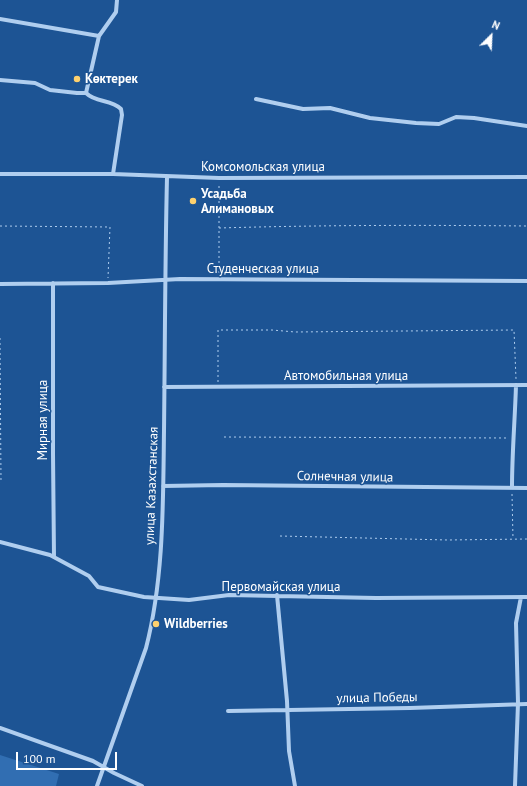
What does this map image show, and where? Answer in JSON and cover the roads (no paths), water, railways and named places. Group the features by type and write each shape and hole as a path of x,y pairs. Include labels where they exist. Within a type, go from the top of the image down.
{"street":[{"path":"86,93 99,36 116,12 117,0"},
{"path":"0,19 99,36"},
{"path":"0,80 35,83 50,90 86,93 95,99 116,104 121,109 122,115 113,174"},
{"path":"256,99 303,109 330,108 370,118 416,124 439,124 456,117 474,118 527,126"},
{"name":"Комсомольская улица","path":"0,174 113,174 219,178 527,177"},
{"name":"улица Казахстанская","path":"97,786 105,768 146,648 152,627 156,598 161,539 163,486 167,177"},
{"name":"Студенческая улица","path":"0,284 108,283 219,279 527,281"},
{"name":"Мирная улица","path":"53,283 54,558"},
{"path":"512,487 512,452 516,385"},
{"name":"Автомобильная улица","path":"164,387 527,385"},
{"name":"Солнечная улица","path":"163,486 224,485 527,488"},
{"name":"Первомайская улица","path":"0,542 54,558 89,576 98,587 144,597 189,600 229,595 376,598 527,597"},
{"path":"277,596 287,709 289,751 295,786"},
{"path":"515,786 518,703 516,623 521,597"},
{"name":"улица Победы","path":"228,711 410,708 518,703 527,704"},
{"path":"0,728 92,761 142,786"}],"place":[{"name":"Көктерек","path":"77,79"},
{"name":"Усадьба Алимановых","path":"193,201"},
{"name":"Wildberries","path":"156,624"}]}
